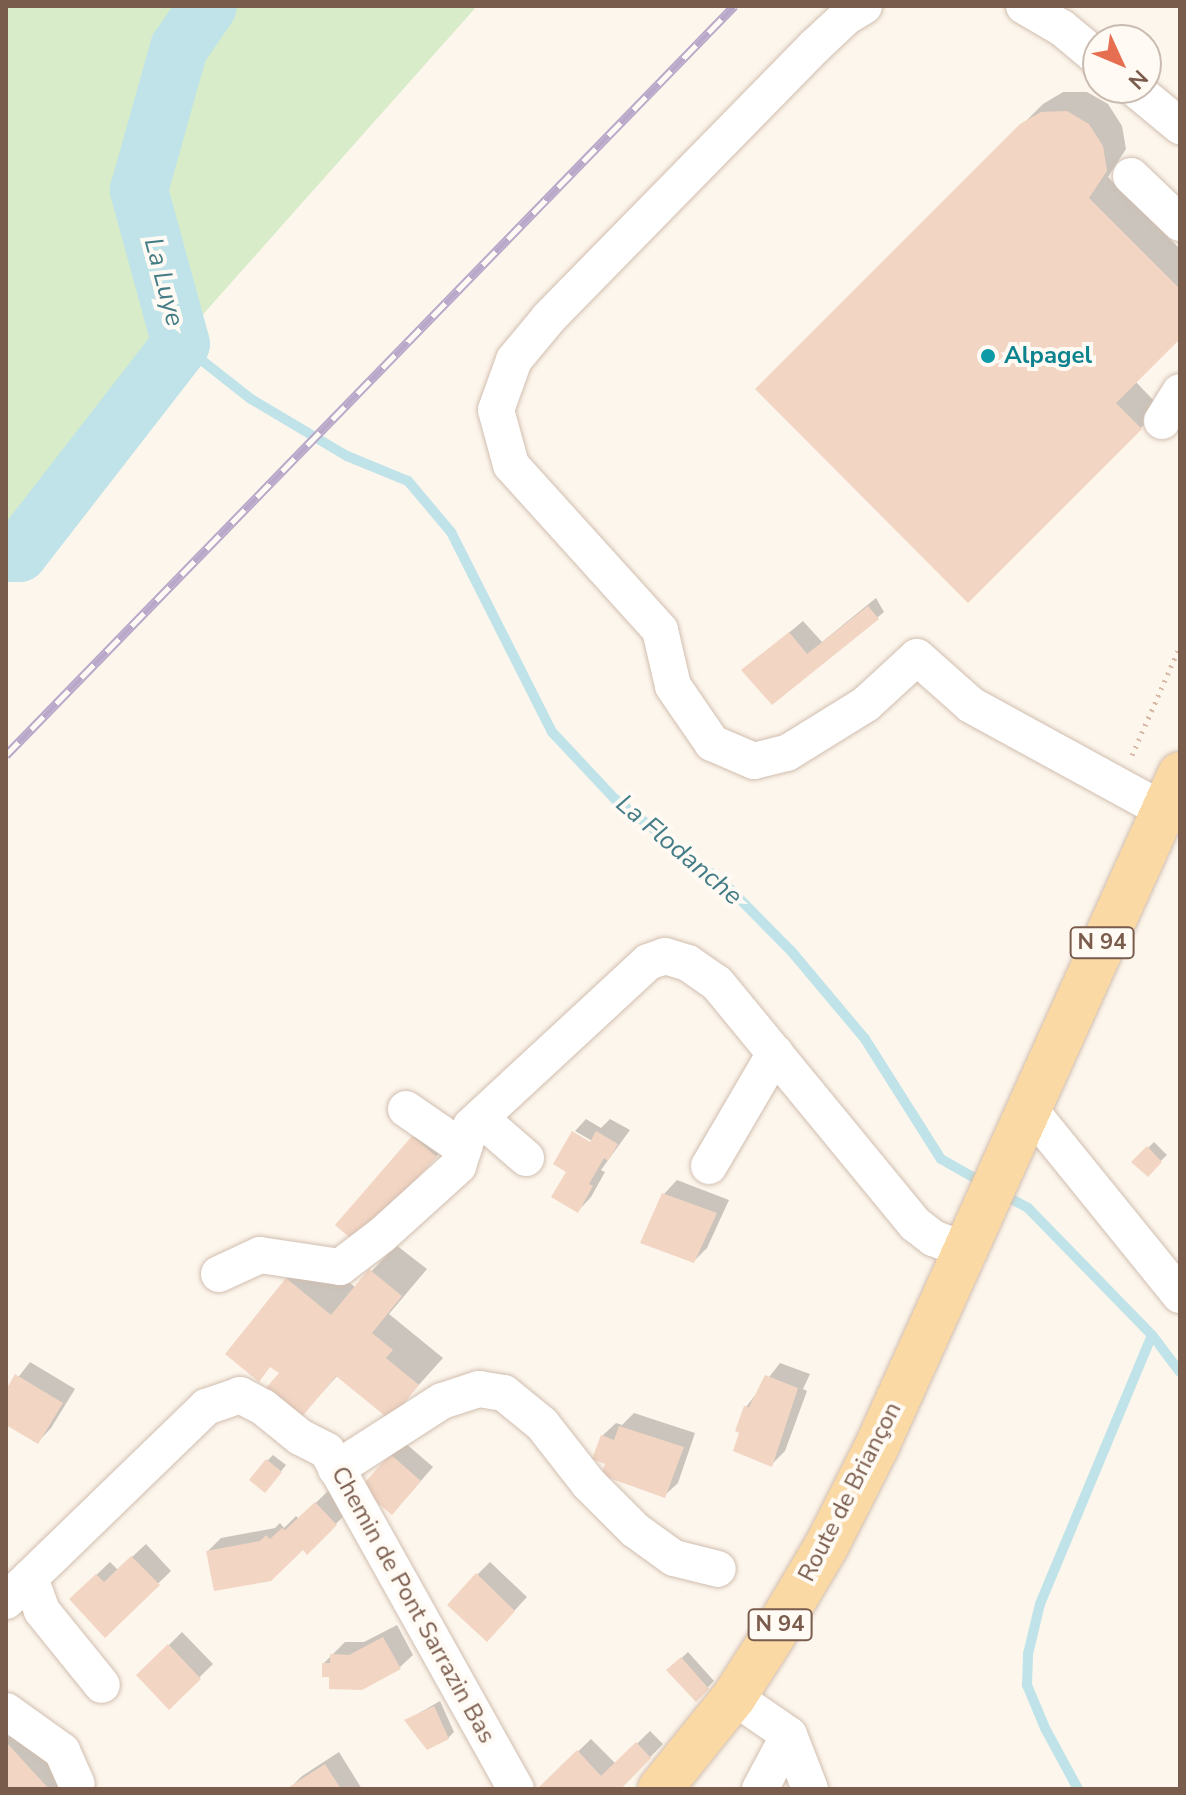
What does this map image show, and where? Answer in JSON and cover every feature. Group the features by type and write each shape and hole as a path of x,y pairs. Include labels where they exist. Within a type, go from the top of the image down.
{"main road":[{"name":"N 94","path":"972,1232 1171,792"},
{"name":"Route de Briançon","path":"660,1789 734,1697 841,1517 877,1446 972,1232"}],"street":[{"path":"864,6 846,17 814,47 548,319 514,360 496,410 511,465 660,630 673,686 712,743 754,761 787,753 866,704 917,657 971,705 1119,787 1171,792"},
{"path":"1024,6 1062,28 1082,45"},
{"path":"1153,104 1180,126"},
{"path":"1131,176 1180,223"},
{"path":"219,1274 260,1255 340,1267 382,1235 458,1166 472,1131 648,962 665,956 688,963 717,983 915,1224 933,1238 972,1232"},
{"path":"709,1166 775,1053"},
{"path":"406,1109 472,1131 526,1158"},
{"path":"1025,1113 1039,1121 1177,1287"},
{"path":"336,1469 442,1401 479,1389 504,1393 542,1424 589,1484 635,1530 674,1558 718,1569"},
{"name":"Chemin de Pont Sarrazin Bas","path":"15,1596 206,1407 240,1395 263,1407 300,1437 327,1451 516,1789"},
{"path":"15,1596 42,1611 102,1685"},
{"path":"734,1697 789,1735 810,1789"},
{"path":"6,1711 62,1751 77,1784"},
{"path":"760,1789 789,1735"}],"path":[{"path":"1119,787 1180,646"}],"green space":[{"path":"6,6 477,6 182,338 6,548"}],"building":[{"name":"Alpagel","path":"1067,111 1089,124 1103,146 1107,171 1089,198 1180,289 1180,339 1116,403 1142,429 968,603 755,389 1020,124 1041,112"},
{"path":"868,606 879,619 772,705 741,670 789,632 807,654"},
{"path":"572,1131 590,1142 596,1131 618,1144 608,1161 604,1158 589,1184 593,1186 578,1213 551,1197 566,1172 553,1164"},
{"path":"412,1136 437,1157 356,1243 335,1225"},
{"path":"1147,1146 1162,1162 1148,1177 1131,1162"},
{"path":"662,1193 717,1213 694,1263 640,1243"},
{"path":"369,1269 402,1296 372,1333 393,1350 386,1358 419,1385 390,1420 336,1376 301,1418 265,1389 279,1373 270,1367 259,1382 225,1354 286,1278 331,1315"},
{"path":"15,1374 63,1403 38,1444 6,1425 6,1390"},
{"path":"765,1375 798,1388 772,1467 733,1451 739,1433 735,1431 744,1406 749,1407"},
{"path":"619,1426 684,1447 665,1498 601,1475 605,1464 592,1459 601,1435 614,1440"},
{"path":"390,1454 421,1481 392,1515 360,1488"},
{"path":"266,1459 282,1472 265,1493 249,1480"},
{"path":"315,1502 337,1525 307,1555 303,1550 271,1581 214,1591 206,1551 260,1541 266,1535 270,1539 282,1528 285,1530"},
{"path":"131,1556 160,1585 105,1638 69,1599 96,1574 104,1582"},
{"path":"476,1573 515,1611 487,1642 447,1605"},
{"path":"383,1637 401,1669 362,1690 329,1689 329,1677 322,1677 322,1663 330,1663 330,1654 349,1655"},
{"path":"168,1644 201,1679 169,1710 136,1675"},
{"path":"681,1657 709,1689 696,1702 666,1670"},
{"path":"434,1706 449,1739 427,1750 404,1720"},
{"path":"6,1742 49,1789 6,1789"},
{"path":"636,1742 651,1758 621,1789 537,1789 577,1750 601,1776"},
{"path":"325,1764 341,1789 286,1789"}],"waterway":[{"name":"La Luye","path":"6,553 19,553 181,344 139,190 179,48 208,6"},
{"name":"La Flodanche","path":"181,344 251,399 347,456 408,481 451,532 552,732 615,799 726,885 792,952 865,1039 941,1159 985,1184"},
{"name":"La Flodanche","path":"1002,1194 1028,1208 1152,1335 1180,1372"},
{"path":"1078,1789 1045,1728 1027,1685 1028,1654 1040,1604 1152,1335"}],"railway":[{"path":"6,755 734,6"}],"place":[{"name":"Alpagel","path":"988,356"}]}
